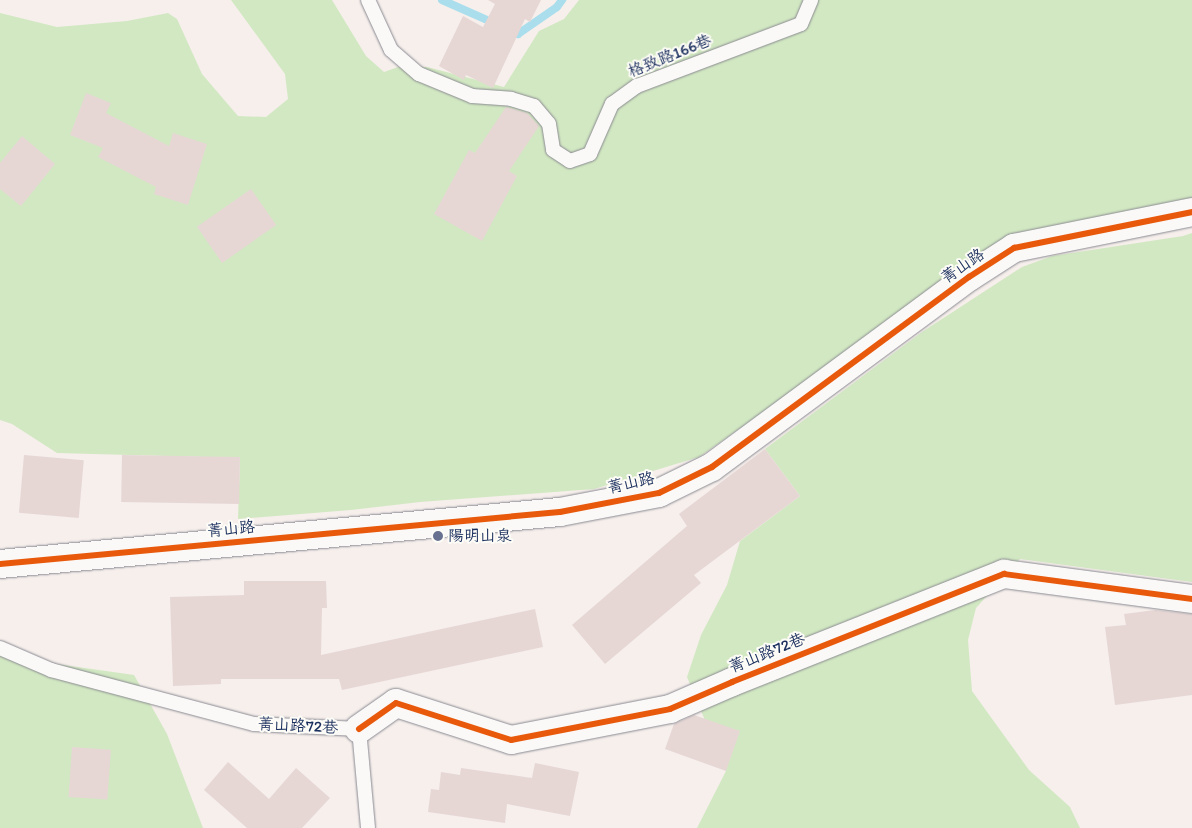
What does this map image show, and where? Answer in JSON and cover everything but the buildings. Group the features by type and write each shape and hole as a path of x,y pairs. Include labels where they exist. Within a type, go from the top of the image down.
{"street":[{"name":"菁山路","path":"0,564 560,512 659,493 712,467 969,277 1014,248 1192,212"},
{"name":"菁山路72巷","path":"359,729 396,703 511,740 670,709 732,682 1004,574 1192,599"}],"lane":[{"name":"格致路166巷","path":"368,0 391,50 419,74 472,96 511,99 534,106 549,124 553,150 570,161 590,154 612,104 637,86 802,24 811,0"},
{"name":"菁山路72巷","path":"0,648 51,670 254,724 359,729"},
{"path":"359,729 368,828"}],"green space":[{"path":"231,0 332,0 366,56 384,72 398,67 427,67 504,87 539,31 564,19 579,0 1192,0 1192,202 1014,237 699,457 594,489 420,502 351,510 238,519 240,458 57,453 12,424 0,420 0,13 57,27 127,21 168,13 177,19 202,74 238,116 266,117 288,99 285,74"},
{"path":"1192,233 1192,582 1020,559 976,608 968,640 972,691 1029,770 1070,807 1080,828 697,828 726,771 687,677 701,635 727,585 740,541 800,496 765,449 922,332 1022,267 1052,256 1183,236"},
{"path":"0,656 134,675 167,734 203,828 0,828"}],"waterway":[{"path":"442,0 494,23"},
{"path":"509,30 518,34 557,7 562,0"}],"cycle path":[{"path":"0,564 560,512 659,493 712,467 969,277 1014,248 1192,212"},
{"path":"359,729 396,703 511,740 670,709 732,682 1004,574 1192,599"}],"place":[{"name":"陽明山泉","path":"438,536"}]}
